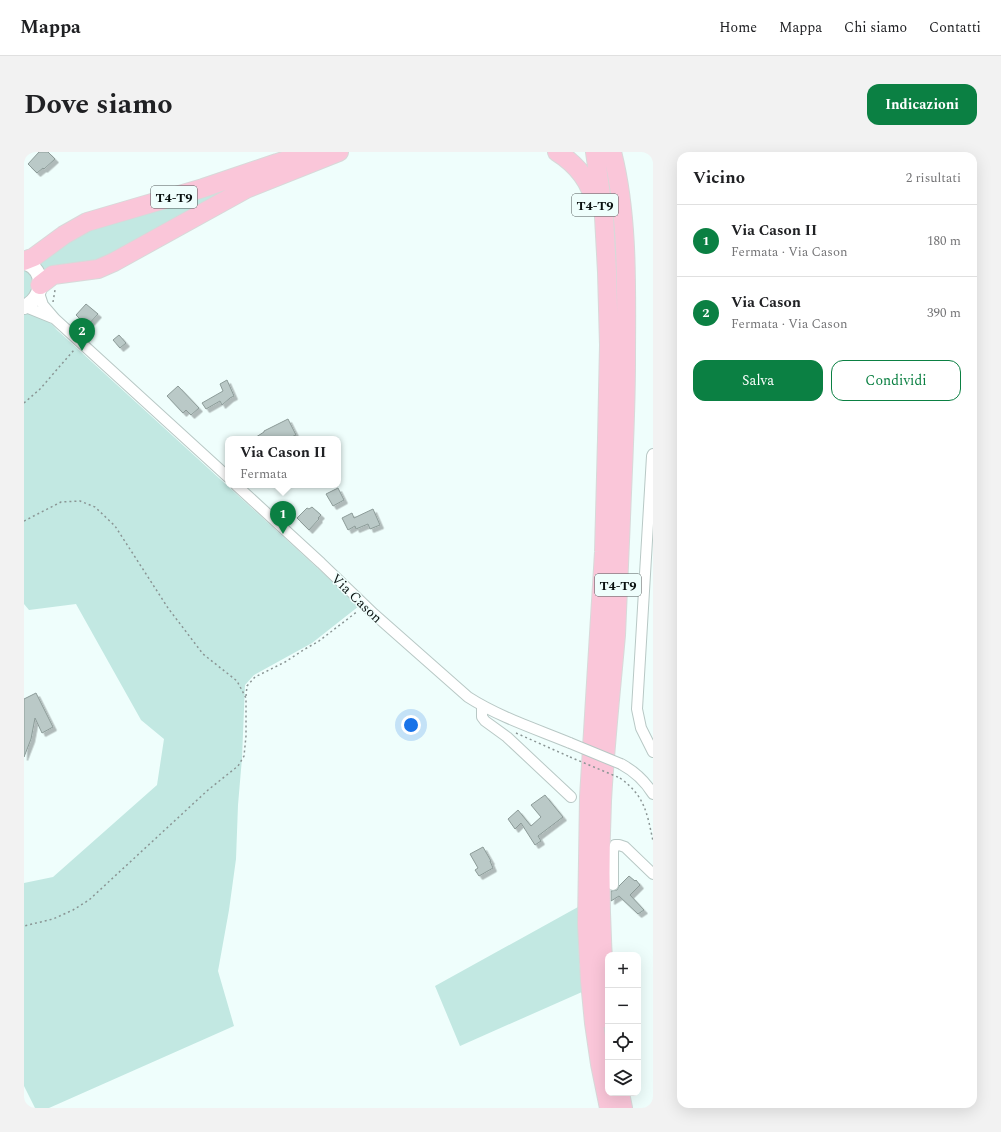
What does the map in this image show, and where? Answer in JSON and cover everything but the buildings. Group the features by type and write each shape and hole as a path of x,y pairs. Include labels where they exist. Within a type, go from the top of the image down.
{"highway":[{"name":"T4-T9","path":"277,163 300,152"},
{"name":"T4-T9","path":"24,262 34,257 64,235 87,222 203,188 239,175 316,152"},
{"name":"T4-T9","path":"293,171 326,152"},
{"name":"T4-T9","path":"45,288 53,275 98,269 246,189 339,152"},
{"name":"T4-T9","path":"557,152 566,158 579,171 584,177 591,191 607,272"},
{"name":"T4-T9","path":"595,152 604,217 609,345 604,552 589,797 587,924 594,1023 600,1064 609,1108"},
{"name":"T4-T9","path":"605,994 600,925 602,799 616,632 626,395 625,249 621,204 614,158"},
{"path":"621,1096 623,1108"}],"main road":[{"path":"24,262 35,269 45,288 34,301 25,307"}],"street":[{"path":"45,288 43,305 55,319 225,475"},
{"path":"25,307 55,319"},
{"path":"653,454 637,710 641,728 649,747 653,752"},
{"name":"Via Cason","path":"239,488 366,606 468,697 496,713 621,764 632,770 640,777 653,794"},
{"path":"482,706 482,717 507,737 572,797"},
{"path":"613,885 613,851 615,845 625,847 653,874"}],"path":[{"path":"45,288 52,307"},
{"path":"24,403 40,389 80,342"},
{"path":"24,521 61,502 80,501 96,507 115,526 168,608 204,654 237,681 246,698"},
{"path":"24,926 53,919 73,910 89,900 202,795 238,766 244,756 247,686 255,677 285,662 366,606"},
{"path":"570,756 620,778 629,785 640,797 648,816 653,841"}],"green space":[{"path":"238,183 109,260 44,278 34,263 68,236"},
{"path":"24,270 29,273 32,278 34,289 24,303"},
{"path":"24,313 29,313 38,315 50,323 225,484 225,488 230,488 359,606 312,643 254,675 245,685 236,859 218,971 234,1026 49,1108 35,1108 24,1086 24,883 53,877 157,785 164,739 141,720 76,604 29,610 24,604"},
{"path":"578,907 579,959 582,992 460,1046 435,986"}],"place":[{"name":"Via Cason","path":"82,351"},
{"name":"Via Cason II","path":"283,534"}]}
